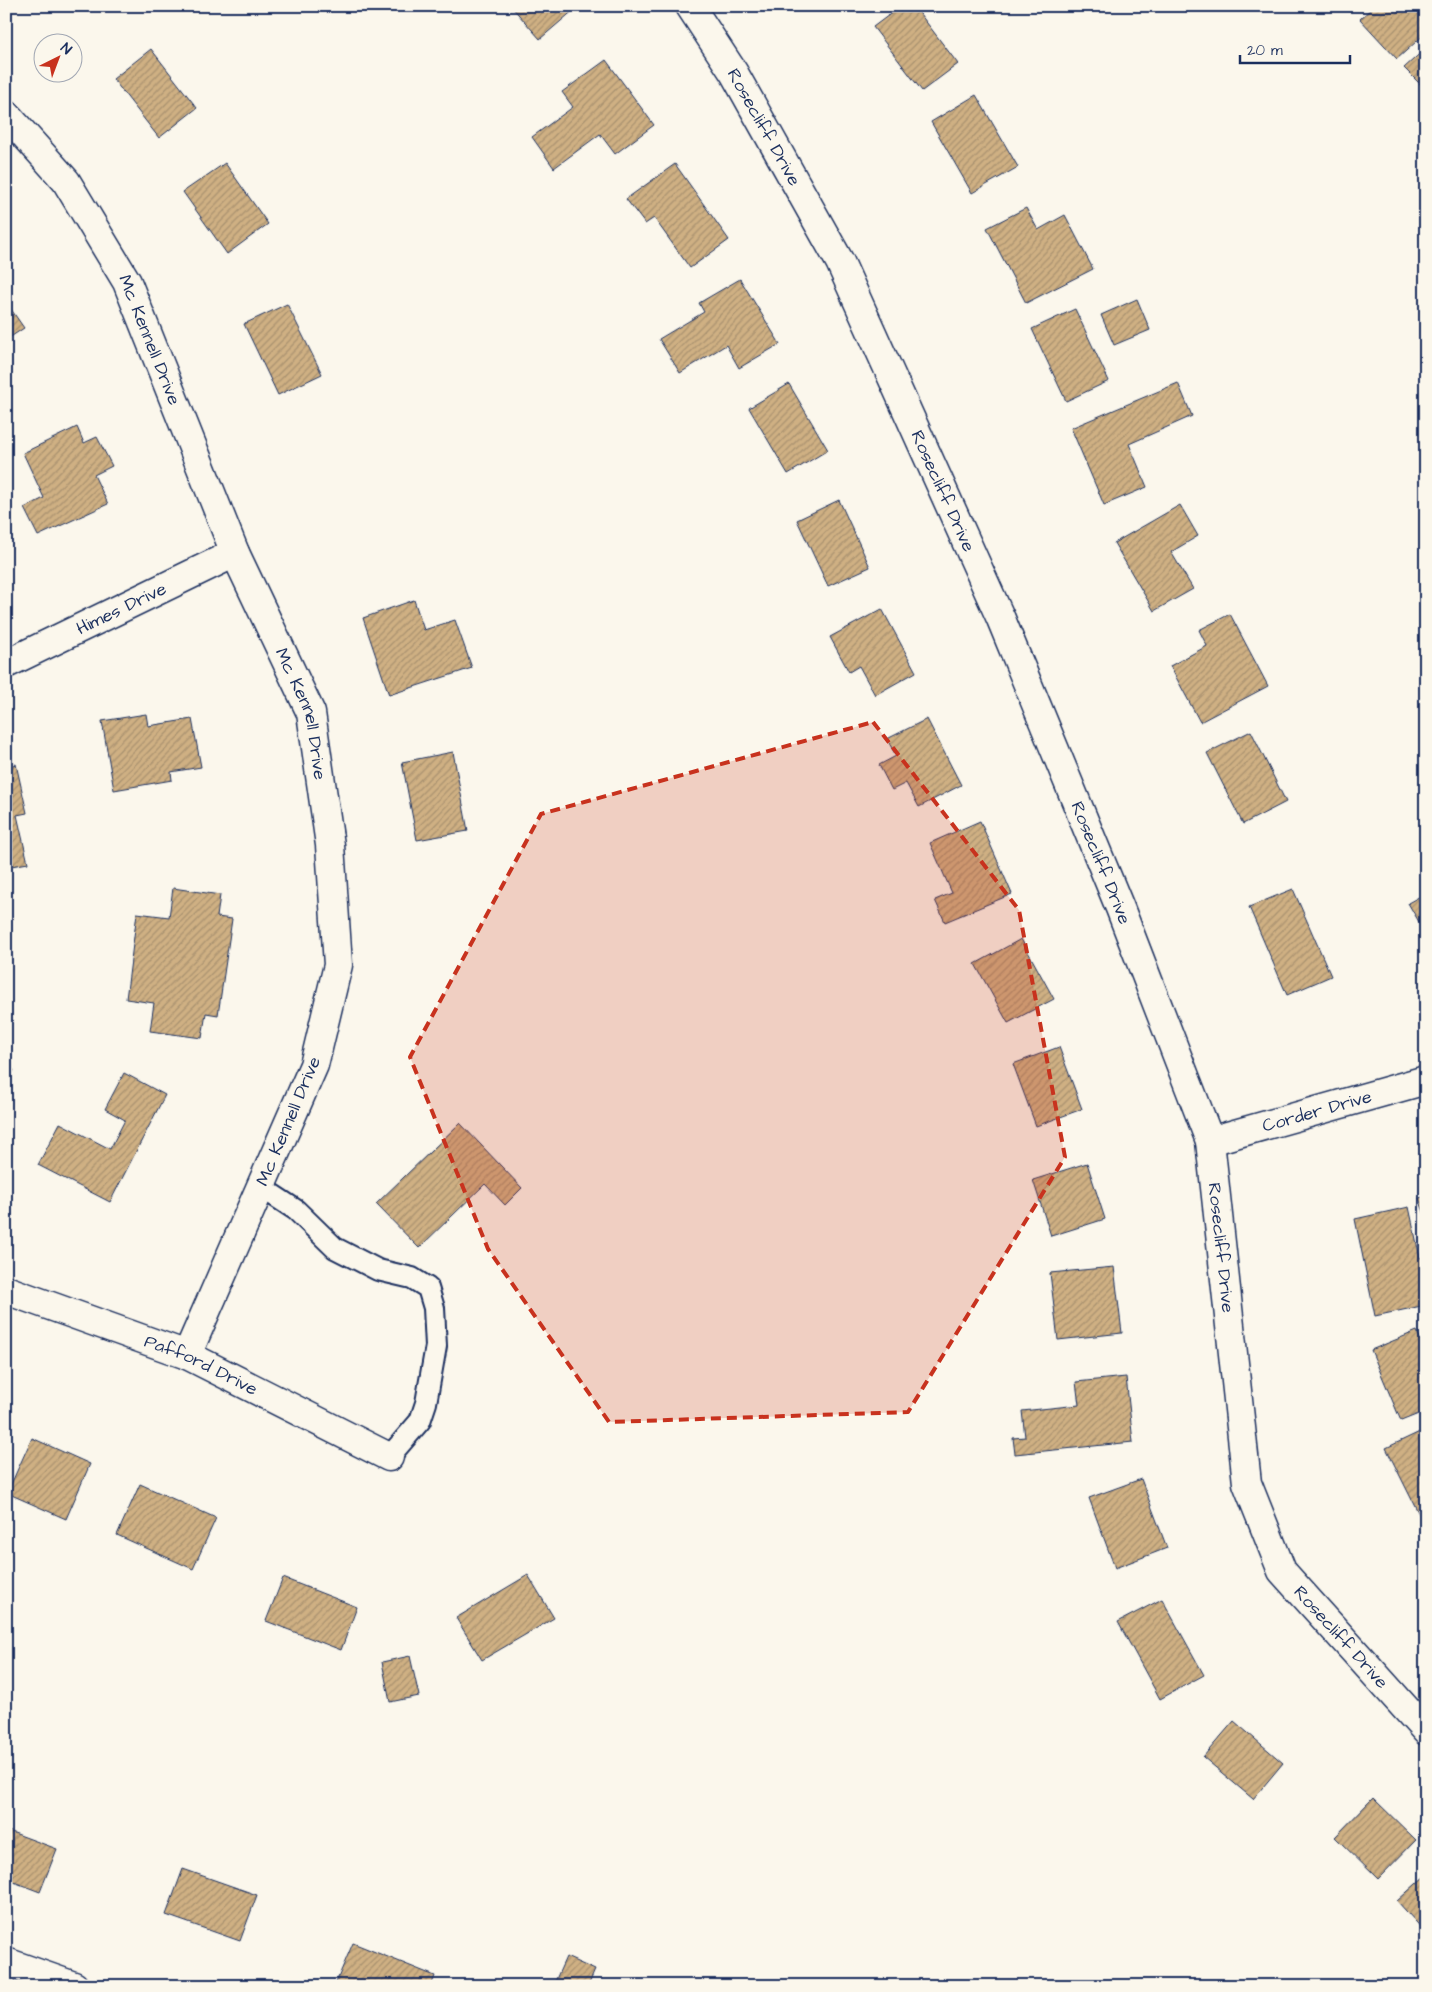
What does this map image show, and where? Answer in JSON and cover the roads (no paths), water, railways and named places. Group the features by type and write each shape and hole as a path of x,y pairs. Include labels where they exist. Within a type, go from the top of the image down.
{"street":[{"name":"Rosecliff Drive","path":"690,6 734,73 840,262 1002,619 1120,908 1210,1141 1247,1483 1282,1571 1426,1730"},
{"name":"Mc Kennell Drive","path":"6,114 66,181 127,282 235,553 311,713 330,845 338,965 314,1065 187,1356"},
{"name":"Himes Drive","path":"6,664 235,553"},
{"name":"Corder Drive","path":"1210,1141 1426,1080"},
{"name":"Pafford Drive","path":"6,1290 187,1356 389,1457"},
{"path":"6,1962 74,1986"}],"lane":[{"path":"261,1187 296,1210 335,1248 378,1270 412,1278 428,1288 434,1308 436,1346 426,1402 420,1421 389,1457"}]}
